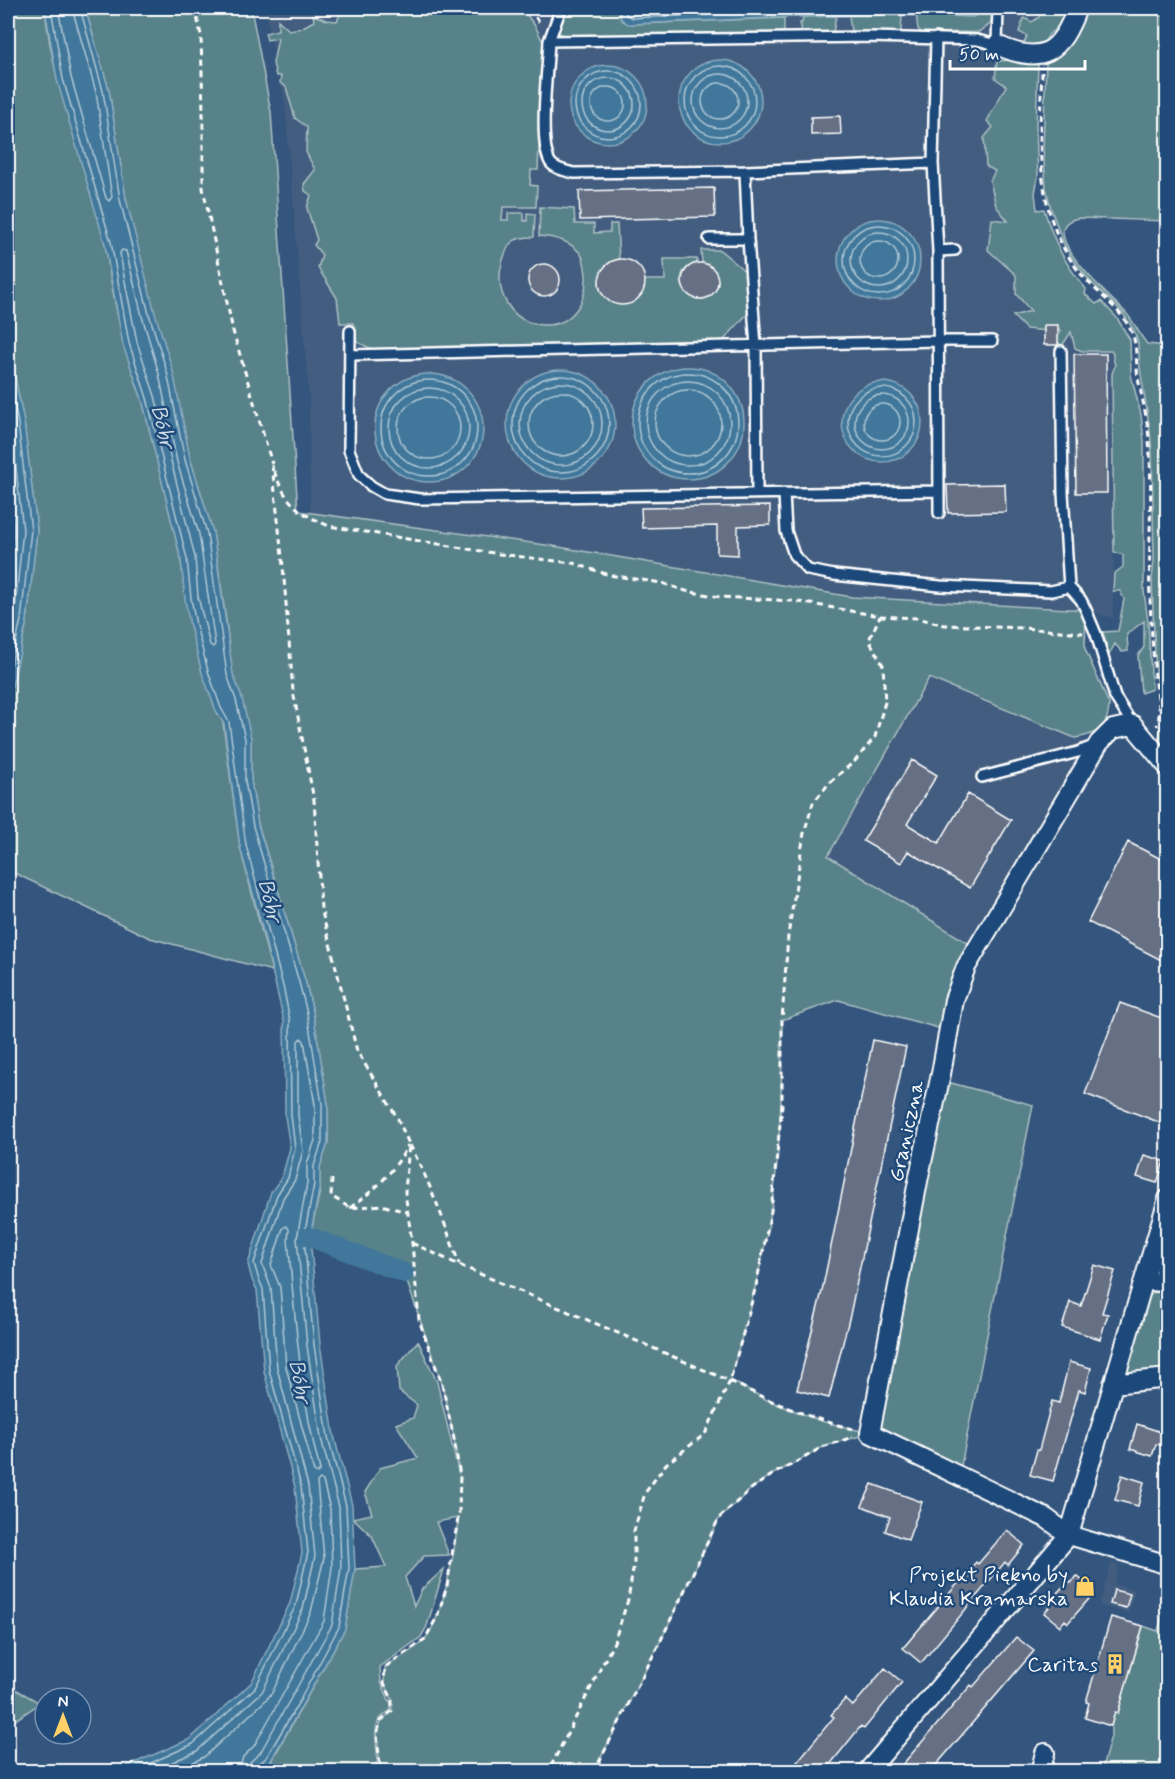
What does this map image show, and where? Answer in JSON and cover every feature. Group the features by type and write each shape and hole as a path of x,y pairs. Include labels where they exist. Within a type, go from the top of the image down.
{"street":[{"path":"997,45 1022,55 1042,53 1053,49 1062,39 1077,8"},
{"path":"1133,725 1167,767"},
{"name":"Graniczna","path":"870,1433 954,1000 966,967 1100,743 1113,729 1133,725"},
{"path":"867,1772 1069,1535 1167,1199"},
{"path":"1144,1280 1167,1283"},
{"path":"1113,1384 1167,1377"},
{"path":"870,1433 1046,1518 1069,1535 1167,1565"}],"lane":[{"path":"561,8 549,41 543,141 550,163 559,169 574,173 745,171 933,163"},
{"path":"549,41 871,37 977,40 997,45 998,8"},
{"path":"936,38 933,163 938,251 939,513"},
{"path":"745,171 756,346 757,493"},
{"path":"709,239 748,239"},
{"path":"938,251 955,250"},
{"path":"350,331 349,450 359,475 370,486 385,494 420,499 939,491"},
{"path":"350,355 992,341"},
{"path":"1061,351 1063,493 1069,587 1081,600 1096,634 1115,697 1133,725"},
{"path":"784,494 786,531 794,555 808,570 834,575 940,586 1051,591 1069,587"},
{"path":"982,777 1078,752 1100,743"}],"path":[{"path":"195,8 201,35 204,188 233,331 279,485 294,507 308,517 329,526 499,554 573,563 609,574 662,583 686,591 720,597 793,601 880,616 917,618 945,625 1096,634"},
{"path":"1042,53 1041,158 1045,197 1052,221 1071,262 1087,282 1122,314 1134,336 1138,376 1149,439 1150,599 1155,679 1160,715 1151,748"},
{"path":"272,465 293,691 314,800 321,908 357,1052 398,1119 422,1169 451,1239 459,1265"},
{"path":"548,1772 614,1642 628,1600 634,1564 634,1530 645,1493 666,1464 705,1434 730,1381 756,1286 771,1211 782,1105 782,1020 789,936 804,833 813,803 874,737 885,702 883,664 868,640 880,616"},
{"path":"350,1208 387,1178 399,1163 409,1144"},
{"path":"376,1772 380,1767 377,1734 381,1721 392,1711 392,1699 384,1683 385,1666 425,1640 437,1617 447,1586 459,1512 460,1476 454,1439 442,1384 419,1320 405,1192 409,1144"},
{"path":"332,1179 332,1196 350,1208 381,1205 408,1212"},
{"path":"412,1243 730,1381 767,1400 821,1421 870,1433"},
{"path":"594,1772 661,1640 719,1518 751,1489 775,1473 822,1447 870,1433"}],"shaded area":[{"path":"265,8 1054,8 1023,46 1020,199 1112,351 1115,366 1112,374 1113,618 1086,610 852,597 553,546 310,513 309,398 285,103"},
{"path":"929,678 1075,738 1099,743 976,948 827,857"},
{"path":"1111,1563 1119,1565 1114,1584 1135,1590 1128,1613 1099,1605"}],"green space":[{"path":"8,8 45,8 62,97 98,214 123,337 142,399 181,560 185,596 223,723 240,847 272,971 150,938 8,870 8,697 27,621 37,530 24,422 8,343"},
{"path":"85,8 251,8 271,112 298,511 553,546 852,597 1086,610 1085,649 1109,704 1107,719 1100,729 1089,735 1075,738 929,678 828,856 976,948 949,1031 838,1000 782,1020 779,1140 771,1211 758,1275 730,1380 767,1400 821,1421 869,1433 940,1080 1033,1105 959,1476 870,1433 822,1447 751,1489 719,1519 661,1640 594,1771 376,1771 380,1767 377,1734 381,1721 392,1711 392,1699 384,1683 385,1667 420,1644 431,1630 443,1600 455,1546 458,1518 436,1522 449,1555 424,1556 405,1577 414,1606 422,1589 444,1569 427,1626 421,1637 380,1667 381,1682 391,1704 391,1710 381,1718 377,1726 376,1739 377,1759 373,1771 258,1771 271,1762 345,1629 355,1569 386,1567 372,1536 353,1518 372,1514 365,1492 380,1468 418,1458 396,1424 413,1418 417,1405 399,1391 397,1366 418,1341 437,1382 459,1474 442,1384 404,1273 310,1237 320,1190 320,1167 328,1143 328,1104 313,1012 258,824 251,780 251,738 232,674 213,532 190,458 172,371 154,314 126,199 109,90"},
{"path":"343,8 522,8 535,26 543,42 538,170 531,170 530,185 537,186 536,207 503,207 502,220 508,220 508,213 524,213 524,221 527,221 527,213 535,214 534,237 514,240 507,249 502,263 500,274 503,295 514,313 532,323 554,324 570,317 581,303 584,294 586,276 583,258 571,245 561,240 539,236 540,207 574,209 575,224 594,224 594,233 610,232 610,224 617,224 619,259 604,268 599,284 602,293 609,299 617,303 635,300 645,280 665,280 664,259 697,259 697,263 686,268 682,275 682,283 692,296 700,299 708,297 717,287 718,279 712,268 702,263 701,250 720,250 746,272 748,313 723,341 372,349 357,342 353,323 340,323 337,298 318,268 322,255 314,245 317,240 307,208 311,195 305,191 304,184 315,170 306,152 307,127 295,118 286,87 280,83 281,76 276,76 273,63 278,38 267,40 265,33 278,30 278,20 289,30 301,28 314,21 313,15 337,21"},
{"path":"566,8 620,8 619,15 623,21 633,24 784,18 784,33 568,36 558,31"},
{"path":"986,8 994,8 992,20 978,32 922,33 918,29 916,14 973,17"},
{"path":"1042,8 1067,8 1057,28 1049,34 1043,45 1023,46 1027,36 1019,32 1024,18 1032,22 1039,17"},
{"path":"1084,8 1167,8 1167,221 1079,218 1066,224 1063,234 1068,248 1079,264 1126,313 1147,344 1167,346 1168,689 1163,690 1167,708 1167,756 1158,742 1164,711 1156,675 1153,611 1152,454 1138,344 1134,330 1122,312 1089,280 1064,245 1046,188 1043,148 1046,62 1047,59 1057,56 1065,48"},
{"path":"849,15 902,15 901,31 899,33 851,32"},
{"path":"836,16 833,33 806,34 802,31 800,23 803,17"},
{"path":"1033,59 1038,64 1036,127 1038,177 1035,193 1037,210 1044,209 1060,252 1086,289 1085,294 1096,304 1101,301 1117,318 1130,340 1131,375 1141,415 1144,441 1144,591 1152,689 1141,693 1138,656 1144,647 1144,621 1127,634 1128,651 1122,652 1115,644 1109,655 1103,632 1118,631 1124,599 1120,591 1113,591 1114,574 1123,567 1123,555 1114,552 1112,374 1115,366 1112,351 1082,351 1075,348 1071,332 1062,346 1056,340 1061,331 1054,327 1048,331 1026,329 1013,316 1031,311 1016,294 1016,275 988,250 992,219 1008,221 996,206 990,181 995,171 986,166 984,138 993,127 987,121 1006,86 995,78 997,61"},
{"path":"1162,1291 1167,1292 1167,1371 1128,1373 1126,1371 1148,1297"},
{"path":"1167,1597 1167,1771 1101,1772 1115,1712 1118,1713 1143,1626 1158,1631"},
{"path":"8,1685 33,1699 33,1708 8,1725"}],"water":[{"name":"Bóbr","path":"45,8 85,8 109,90 126,199 155,313 173,371 190,458 213,532 233,674 242,698 251,738 251,780 258,825 305,980 313,1012 328,1104 328,1143 320,1167 320,1185 310,1237 320,1344 334,1436 352,1505 355,1569 345,1629 270,1762 258,1771 116,1771 190,1739 251,1683 290,1603 302,1553 295,1487 264,1371 257,1290 248,1264 271,1192 282,1177 290,1148 285,1116 284,1021 240,847 224,724 216,711 202,673 190,626 181,560 142,399 123,345 105,244 57,80"},
{"path":"620,8 986,8 973,17 846,16 628,24 621,19"},
{"path":"720,60 736,64 749,72 757,85 761,101 757,117 749,130 736,138 720,142 704,138 691,130 683,117 679,101 683,85 691,72 704,64"},
{"path":"608,65 623,68 636,76 644,89 647,104 644,119 636,132 623,140 608,143 593,140 580,132 572,119 569,104 572,89 580,76 593,68"},
{"path":"871,219 887,219 902,226 913,237 920,252 917,276 908,289 887,301 871,301 856,294 845,283 838,268 838,252 845,237 856,226"},
{"path":"8,343 24,422 37,530 27,621 8,697"},
{"path":"688,367 709,371 728,383 740,402 744,423 740,444 728,463 709,475 688,479 667,475 648,463 636,444 632,423 636,402 648,383 667,371"},
{"path":"561,370 582,374 599,386 611,403 615,424 611,445 599,462 582,474 561,478 540,474 523,462 511,445 507,424 511,403 523,386 540,374"},
{"path":"429,374 450,378 467,390 479,407 483,428 479,449 467,466 450,478 429,482 408,478 391,466 379,449 375,428 379,407 391,390 408,378"},
{"path":"882,382 897,385 910,394 919,407 922,422 919,437 910,450 897,459 882,462 867,459 854,450 845,437 842,422 845,407 854,394 867,385"}],"building":[{"path":"840,116 841,134 811,135 811,117"},
{"path":"714,188 715,217 580,220 579,191"},
{"path":"622,259 638,266 645,282 638,298 622,305 606,298 599,282 606,266"},
{"path":"700,263 713,268 718,281 713,294 700,299 687,294 682,281 687,268"},
{"path":"544,264 555,269 560,280 555,291 544,296 533,291 528,280 533,269"},
{"path":"1044,325 1058,325 1058,345 1044,345"},
{"path":"1074,354 1106,354 1107,493 1076,493"},
{"path":"1005,484 1006,512 948,513 947,485"},
{"path":"770,506 770,525 738,526 738,555 717,554 717,526 642,528 641,508"},
{"path":"912,760 937,775 907,824 920,832 939,843 968,794 1011,820 970,888 908,851 901,863 863,841"},
{"path":"1128,842 1167,862 1167,963 1088,922"},
{"path":"1120,1003 1167,1020 1167,1104 1161,1123 1085,1094"},
{"path":"873,1040 906,1047 850,1315 829,1398 797,1390 822,1291"},
{"path":"1144,1155 1164,1161 1157,1183 1137,1177"},
{"path":"1094,1265 1115,1271 1102,1313 1108,1314 1100,1339 1062,1327 1070,1302 1081,1306"},
{"path":"1069,1362 1091,1368 1085,1392 1079,1390 1053,1481 1030,1475 1052,1401 1059,1403"},
{"path":"1137,1424 1167,1434 1167,1446 1156,1444 1152,1456 1130,1449"},
{"path":"1122,1475 1144,1482 1138,1506 1115,1500"},
{"path":"872,1484 922,1502 908,1540 885,1531 890,1517 862,1506"},
{"path":"1007,1530 1024,1545 1008,1565 1005,1562 921,1663 903,1648 976,1562 978,1564"},
{"path":"1077,1576 1095,1592 1068,1623 1065,1620 1060,1626 1044,1613 1050,1606 1047,1604 1068,1581 1071,1583"},
{"path":"1114,1590 1130,1594 1126,1608 1110,1604"},
{"name":"Caritas","path":"1111,1617 1143,1626 1118,1713 1115,1712 1111,1726 1085,1718 1089,1703 1086,1702"},
{"path":"1016,1637 1034,1651 930,1772 896,1772 971,1685 973,1687"},
{"path":"885,1668 902,1682 864,1729 861,1726 824,1772 789,1772 834,1717 831,1715 845,1699 853,1706"}],"waterway":[{"path":"310,1237 404,1273"}],"place":[{"name":"Projekt Piękno by Klaudia Kramarska","path":"1085,1586"},
{"name":"Caritas","path":"1115,1664"}]}
